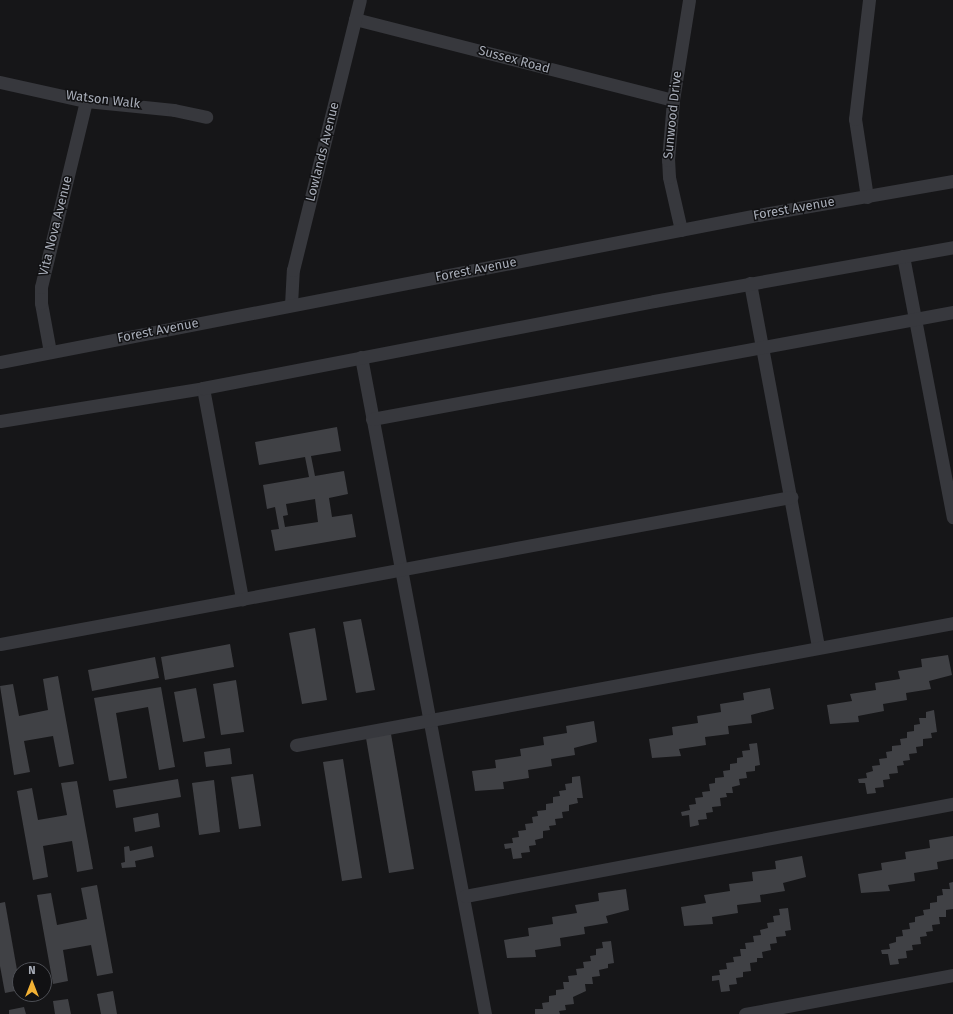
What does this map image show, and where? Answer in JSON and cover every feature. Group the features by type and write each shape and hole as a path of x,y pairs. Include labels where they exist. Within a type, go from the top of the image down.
{"street":[{"name":"Lowlands Avenue","path":"291,305 293,270 360,0"},
{"name":"Sunwood Drive","path":"681,230 669,177 668,160 673,100 689,0"},
{"path":"867,197 855,119 869,0"},
{"name":"Sussex Road","path":"355,19 673,100"},
{"name":"Watson Walk","path":"0,82 86,101 174,110 206,117"},
{"name":"Vita Nova Avenue","path":"50,352 41,303 41,287 86,101"},
{"name":"Forest Avenue","path":"0,362 681,230 953,181"},
{"path":"0,421 203,388 750,283 953,247"},
{"path":"903,256 915,319 948,468 953,517"},
{"path":"750,283 818,647"},
{"path":"372,419 762,345 953,312"},
{"path":"361,357 400,570 465,896 485,1014"},
{"path":"203,388 242,599"},
{"path":"0,644 791,497"},
{"path":"296,745 429,719 953,623"},
{"path":"465,896 953,804"},
{"path":"745,1014 953,975"}],"building":[{"path":"337,427 341,451 311,456 315,476 344,471 348,494 329,498 332,517 352,514 356,537 275,551 271,530 279,529 275,507 267,509 263,485 309,477 305,457 259,465 255,442","holes":["315,499 318,522 285,527 283,516 288,515 286,504"]},
{"path":"361,619 375,690 356,693 343,622"},
{"path":"315,628 327,700 302,704 289,633"},
{"path":"230,644 234,667 165,680 161,657"},
{"path":"948,655 952,675 929,681 931,689 906,693 907,700 883,704 884,711 858,716 859,722 830,724 827,705 852,701 850,694 876,690 875,683 900,679 898,671 922,667 921,659"},
{"path":"155,657 159,678 92,691 88,670"},
{"path":"58,676 74,764 59,767 53,736 24,741 30,772 14,775 0,686 13,684 19,716 48,710 43,679"},
{"path":"236,680 244,732 221,735 213,684"},
{"path":"161,687 175,767 159,770 148,707 116,713 127,778 109,781 94,698"},
{"path":"196,688 205,738 183,742 174,692"},
{"path":"770,688 774,709 751,715 752,723 728,726 729,734 705,737 706,745 679,749 681,756 652,758 649,739 673,735 672,727 698,723 697,716 721,712 720,704 744,700 743,693"},
{"path":"934,710 937,732 931,733 932,738 923,739 923,746 916,747 917,753 909,754 910,760 903,761 904,765 897,766 898,773 889,774 890,779 883,780 884,787 875,788 876,793 867,794 865,783 859,783 858,779 867,778 866,773 873,771 872,766 880,765 879,759 887,758 886,752 892,751 892,746 901,745 900,739 907,738 907,732 914,731 914,725 920,724 919,718 926,718 926,712"},
{"path":"594,721 597,742 574,748 575,755 551,759 552,766 528,770 529,778 503,782 504,789 475,791 472,771 496,768 495,760 521,756 520,749 544,745 543,737 567,733 566,726"},
{"path":"391,734 414,869 389,873 366,738"},
{"path":"757,743 760,765 755,766 755,771 746,772 747,778 739,779 740,785 732,787 733,793 726,793 727,797 720,798 721,806 712,807 713,812 706,813 707,819 698,820 699,825 690,827 689,815 682,816 681,812 690,810 689,805 696,804 695,798 703,797 702,792 710,791 709,784 715,783 715,778 724,777 723,771 730,770 730,764 737,763 737,758 743,757 742,751 750,750 749,744"},
{"path":"230,748 232,764 206,767 204,752"},
{"path":"343,759 362,878 342,881 323,762"},
{"path":"253,774 261,826 239,829 231,777"},
{"path":"580,776 583,798 577,798 578,803 569,805 569,811 562,812 563,818 555,819 556,825 549,826 550,830 543,831 543,838 535,840 536,845 529,846 530,852 521,853 522,858 513,859 511,848 505,849 504,844 513,843 512,838 519,837 518,831 526,830 525,824 533,823 532,817 538,816 537,811 546,810 546,804 553,803 553,797 560,796 559,791 566,790 565,784 572,783 572,777"},
{"path":"178,779 181,797 116,808 113,790"},
{"path":"214,780 220,832 199,835 192,783"},
{"path":"77,781 93,869 77,872 72,841 43,846 48,877 33,880 17,791 32,788 38,820 67,815 61,783"},
{"path":"158,813 160,827 135,832 133,818"},
{"path":"953,836 953,859 937,862 938,869 914,873 915,881 888,885 890,891 861,893 858,874 882,870 881,863 906,859 905,852 930,848 929,840"},
{"path":"129,846 130,851 152,846 154,857 135,861 136,867 122,868 121,863 125,862 124,847"},
{"path":"802,856 806,877 783,883 785,891 760,895 761,902 737,905 738,913 712,917 713,924 684,926 681,907 706,903 704,895 730,891 729,884 753,881 752,872 776,869 775,861"},
{"path":"953,882 953,909 946,910 946,917 939,917 940,924 932,925 933,931 926,932 927,936 920,937 921,944 912,945 913,950 906,951 907,958 898,959 899,964 890,965 888,954 882,954 881,950 890,949 889,944 896,942 896,937 903,936 902,930 910,929 909,923 915,922 915,917 924,915 923,910 930,909 930,903 937,902 937,896 943,895 942,889 950,889 949,883"},
{"path":"97,885 113,973 97,976 91,945 63,950 68,981 53,984 52,962 49,962 37,895 51,893 57,925 87,919 81,888"},
{"path":"626,889 629,910 606,916 608,923 584,927 585,934 560,938 561,946 535,950 536,957 507,958 504,940 529,936 528,928 553,924 552,917 577,913 575,905 599,901 598,893"},
{"path":"5,902 16,962 12,962 12,992 5,993 0,966 0,903"},
{"path":"788,908 791,930 785,931 786,936 776,937 777,943 770,944 771,950 762,952 763,958 757,958 757,962 750,963 751,971 743,972 743,977 736,978 737,984 729,985 730,991 721,992 719,980 712,981 712,976 720,975 719,970 727,969 726,963 734,962 733,957 741,956 740,949 746,949 745,943 754,942 753,936 761,935 760,930 768,928 767,923 774,922 773,916 780,915 779,909"},
{"path":"611,941 614,963 608,964 608,968 599,970 600,976 592,977 593,984 585,984 586,991 573,997 574,1004 565,1005 566,1010 559,1011 560,1014 535,1014 535,1009 543,1009 542,1003 549,1002 549,996 556,995 556,990 564,989 563,982 569,982 568,976 577,975 576,969 584,968 583,962 591,961 590,956 596,955 596,949 603,948 602,942"},
{"path":"113,991 117,1014 101,1014 97,994"},
{"path":"68,999 71,1014 55,1014 53,1001"},
{"path":"24,1007 26,1014 9,1014 9,1010"}]}
